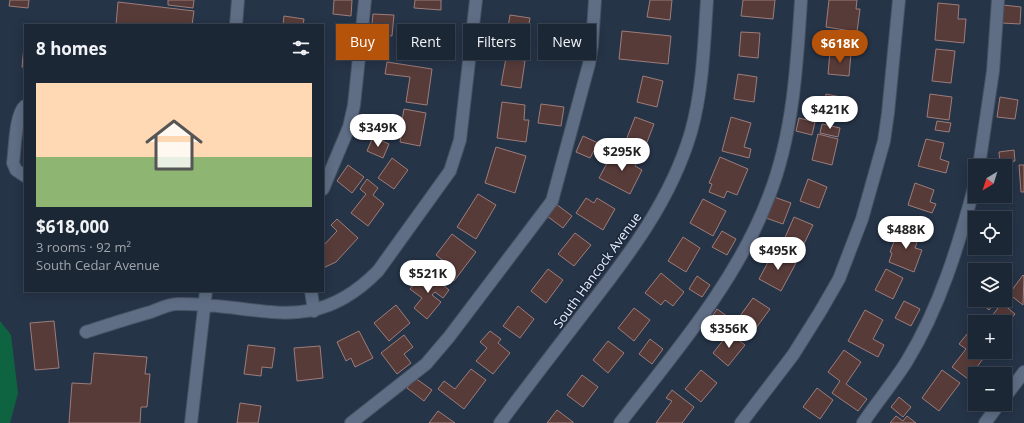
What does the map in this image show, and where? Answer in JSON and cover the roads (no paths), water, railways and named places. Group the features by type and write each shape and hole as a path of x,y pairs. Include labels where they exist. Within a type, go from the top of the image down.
{"street":[{"path":"236,24 238,0"},
{"path":"324,187 349,127 354,105 365,0"},
{"path":"86,332 176,304 280,312 314,311 332,305 349,296 370,279 442,186 450,171 460,140 476,0"},
{"path":"351,423 426,364 449,337 552,201 589,64 592,45 595,0"},
{"name":"South Hancock Avenue","path":"500,423 628,256 658,209 673,179 691,131 696,108 702,71 707,0"},
{"path":"620,423 708,309 741,255 770,196 780,163 793,96 801,0"},
{"path":"741,423 793,355 820,312 839,279 862,219 884,141 890,100 899,0"},
{"path":"980,159 993,71 998,0"},
{"path":"24,107 18,116 13,163 16,170 24,175"},
{"path":"863,423 907,361 931,314 962,232 970,203"},
{"path":"191,423 206,292"},
{"path":"311,292 314,311"},
{"path":"1012,388 1024,372"},
{"path":"985,423 994,411"}]}
